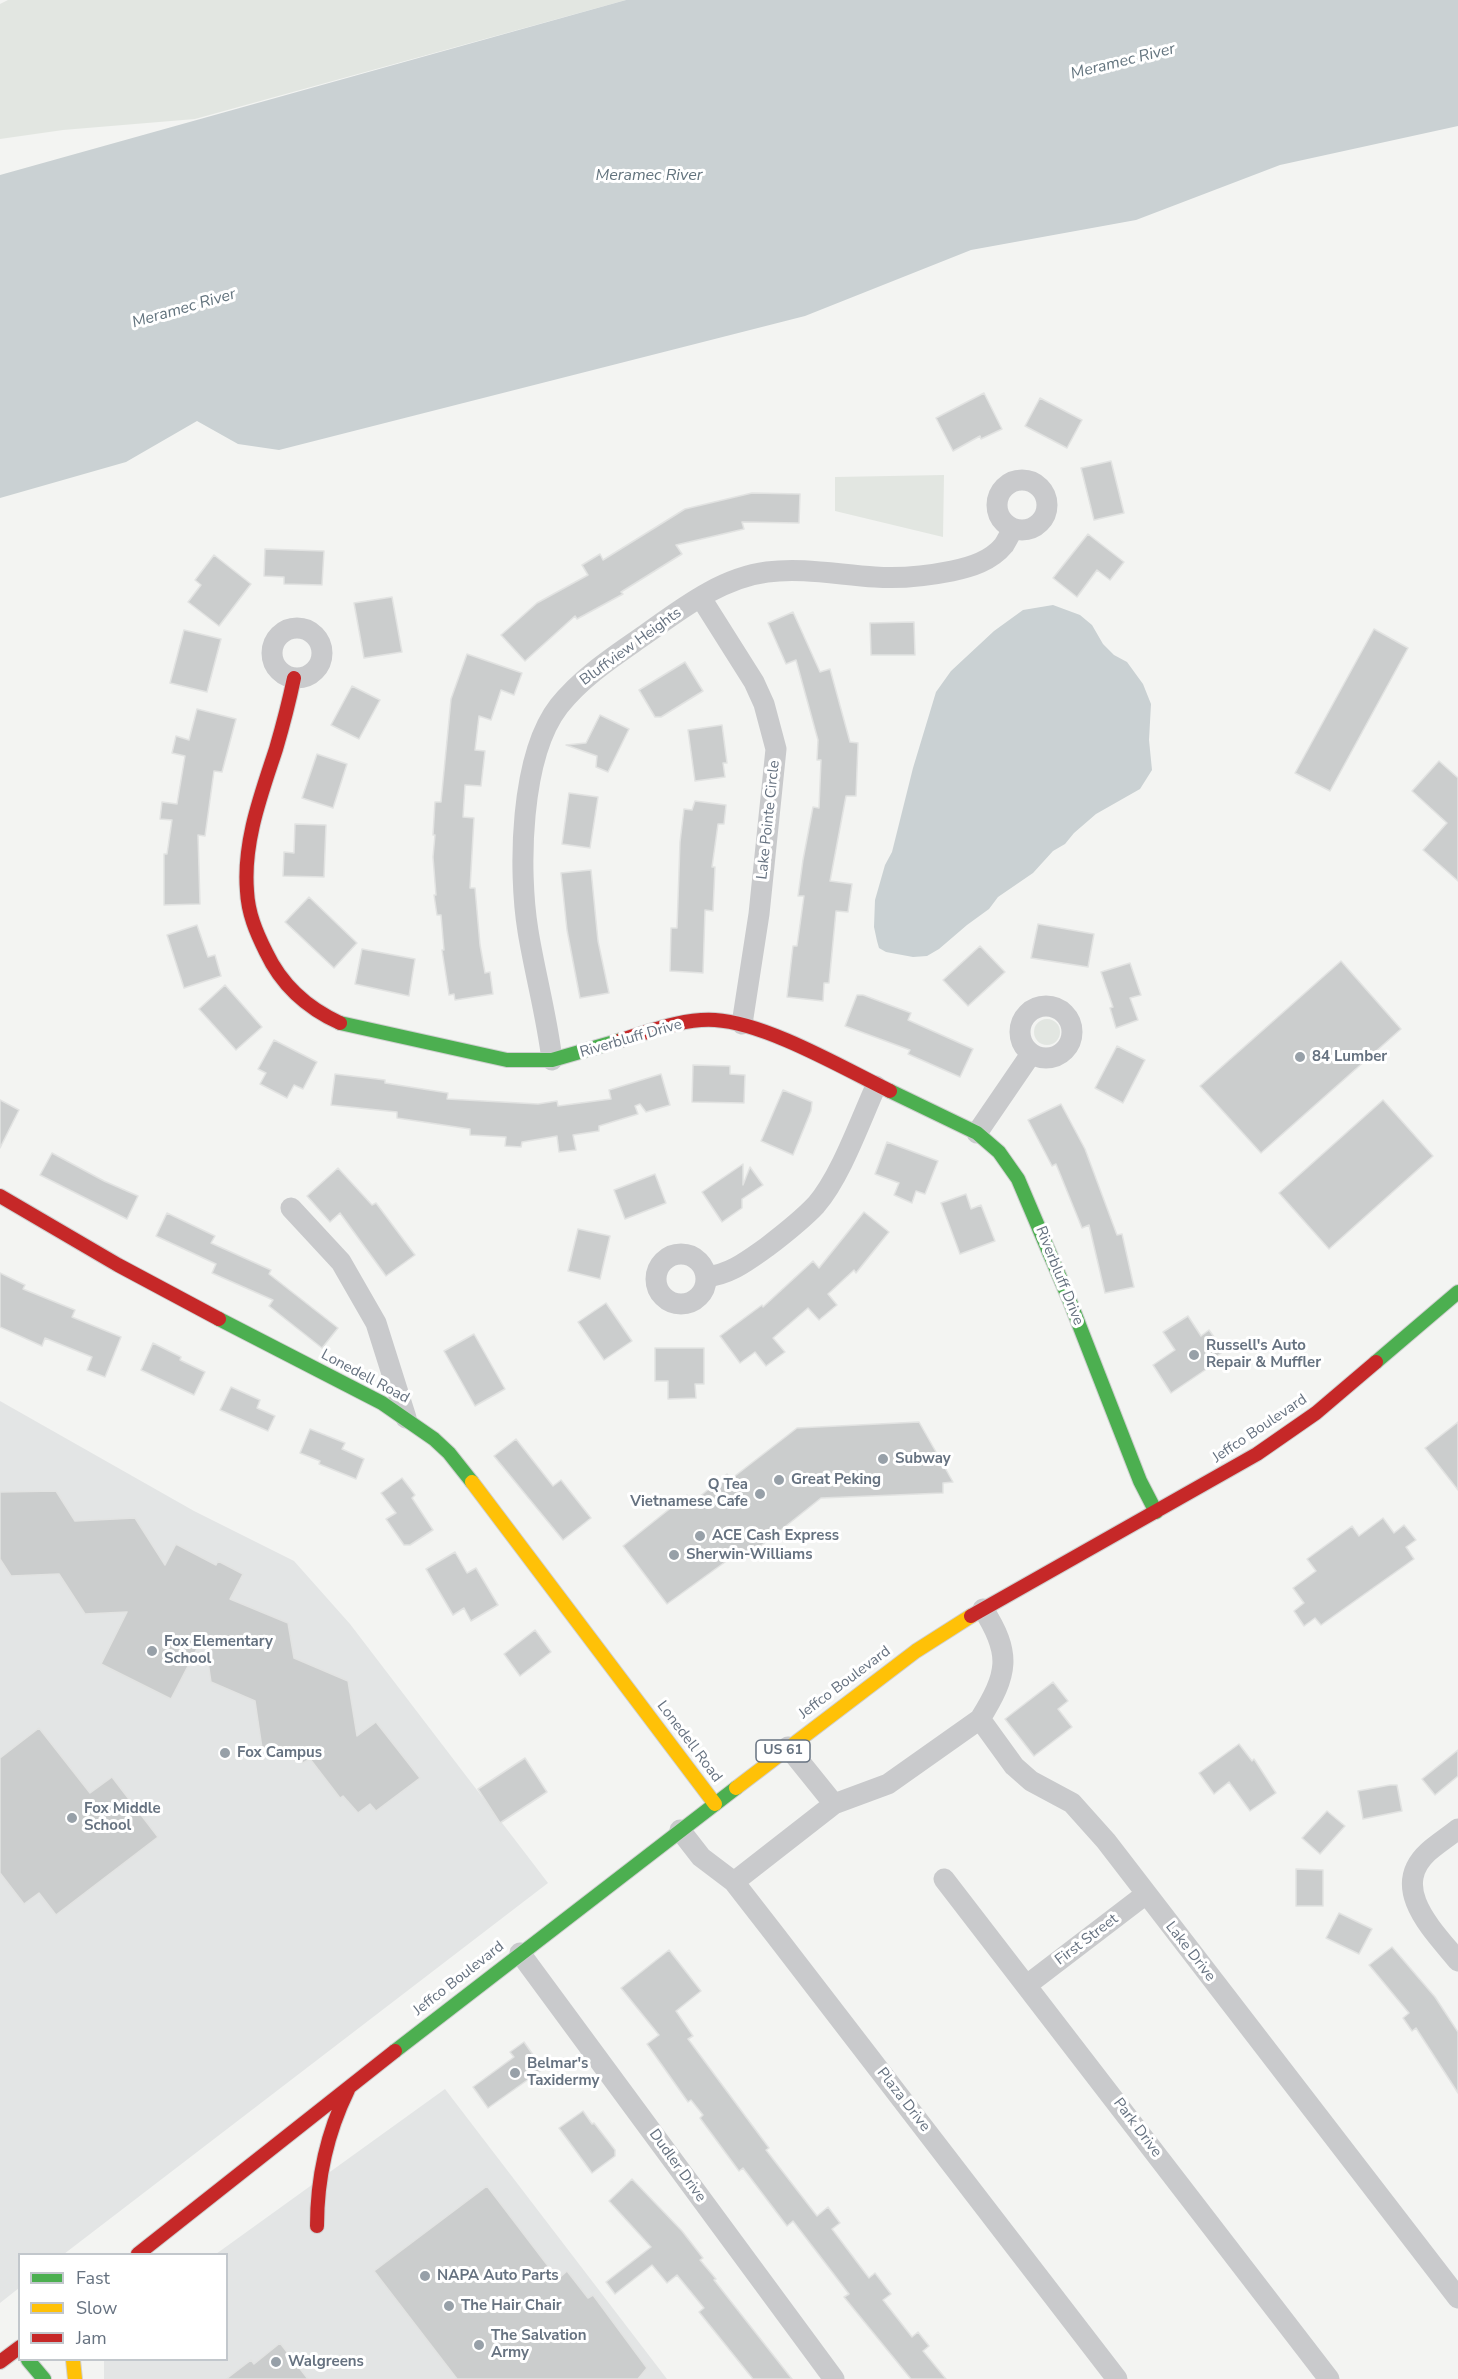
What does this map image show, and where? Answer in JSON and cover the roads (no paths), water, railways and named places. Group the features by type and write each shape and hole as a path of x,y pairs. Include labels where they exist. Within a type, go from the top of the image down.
{"street":[{"name":"Bluffview Heights","path":"552,1060 548,1025 528,931 524,887 525,829 536,753 558,707 577,685 610,659 722,585 765,572 814,572 898,578 930,575 961,569 989,558 1004,545 1012,529"},
{"name":"Lake Pointe Circle","path":"701,597 754,682 767,713 776,748 760,903 742,1024"},
{"name":"Riverbluff Drive","path":"294,678 285,724 246,854 245,879 248,909 255,933 279,976 305,1003 324,1016 343,1024 507,1060 552,1060 682,1024 715,1020 742,1024 793,1044 977,1133 999,1152 1018,1179 1069,1299 1135,1470 1156,1512"},
{"path":"977,1133 1031,1054"},
{"path":"706,1277 740,1266 799,1222 818,1203 847,1151 876,1086"},
{"name":"Lonedell Road","path":"0,1196 118,1265 310,1368 382,1403 406,1418 441,1446 474,1484 715,1804"},
{"path":"291,1208 341,1262 376,1323 406,1418"},
{"name":"Jeffco Boulevard","path":"139,2253 263,2153 520,1953 916,1651 982,1609 1257,1454 1287,1434 1367,1370 1458,1292"},
{"path":"734,1882 834,1804 888,1784 980,1719 999,1684 1003,1654 1000,1638 982,1609"},
{"name":"Lake Drive","path":"980,1719 1014,1766 1031,1781 1071,1803 1106,1841 1458,2298"},
{"path":"788,1747 834,1804"},
{"path":"1458,1829 1422,1859 1414,1876 1413,1894 1419,1911 1458,1961"},
{"name":"Plaza Drive","path":"680,1830 701,1857 734,1882 1117,2379"},
{"name":"Park Drive","path":"944,1879 1028,1985 1329,2379"},
{"name":"First Street","path":"1028,1985 1146,1894"},
{"name":"Dudler Drive","path":"520,1953 834,2379"},
{"path":"317,2226 317,2194 330,2130 352,2084"},
{"path":"0,2362 18,2349"},
{"path":"29,2361 44,2379"},
{"path":"73,2361 75,2379"}],"water":[{"name":"Meramec River","path":"626,0 1458,0 1458,126 1280,165 1136,220 971,250 805,316 279,450 238,444 197,421 126,462 0,498 0,175"},
{"path":"1053,605 1080,615 1092,625 1103,644 1114,655 1127,662 1143,684 1151,704 1149,740 1152,770 1140,789 1096,814 1065,844 1053,851 1033,873 998,897 989,909 939,949 927,956 913,957 886,952 879,948 874,927 875,900 885,865 892,852 913,768 936,692 951,671 994,631 1023,610"}],"place":[{"name":"84 Lumber","path":"1300,1057"},
{"name":"Russell's Auto Repair & Muffler","path":"1194,1355"},
{"name":"Subway","path":"883,1459"},
{"name":"Great Peking","path":"779,1480"},
{"name":"Q Tea Vietnamese Cafe","path":"760,1494"},
{"name":"ACE Cash Express","path":"700,1536"},
{"name":"Sherwin-Williams","path":"674,1555"},
{"name":"Fox Elementary School","path":"152,1651"},
{"name":"Fox Campus","path":"225,1753"},
{"name":"Fox Middle School","path":"72,1818"},
{"name":"Belmar's Taxidermy","path":"515,2073"},
{"name":"NAPA Auto Parts","path":"425,2276"},
{"name":"The Hair Chair","path":"449,2306"},
{"name":"The Salvation Army","path":"479,2345"},
{"name":"Walgreens","path":"276,2362"}]}
